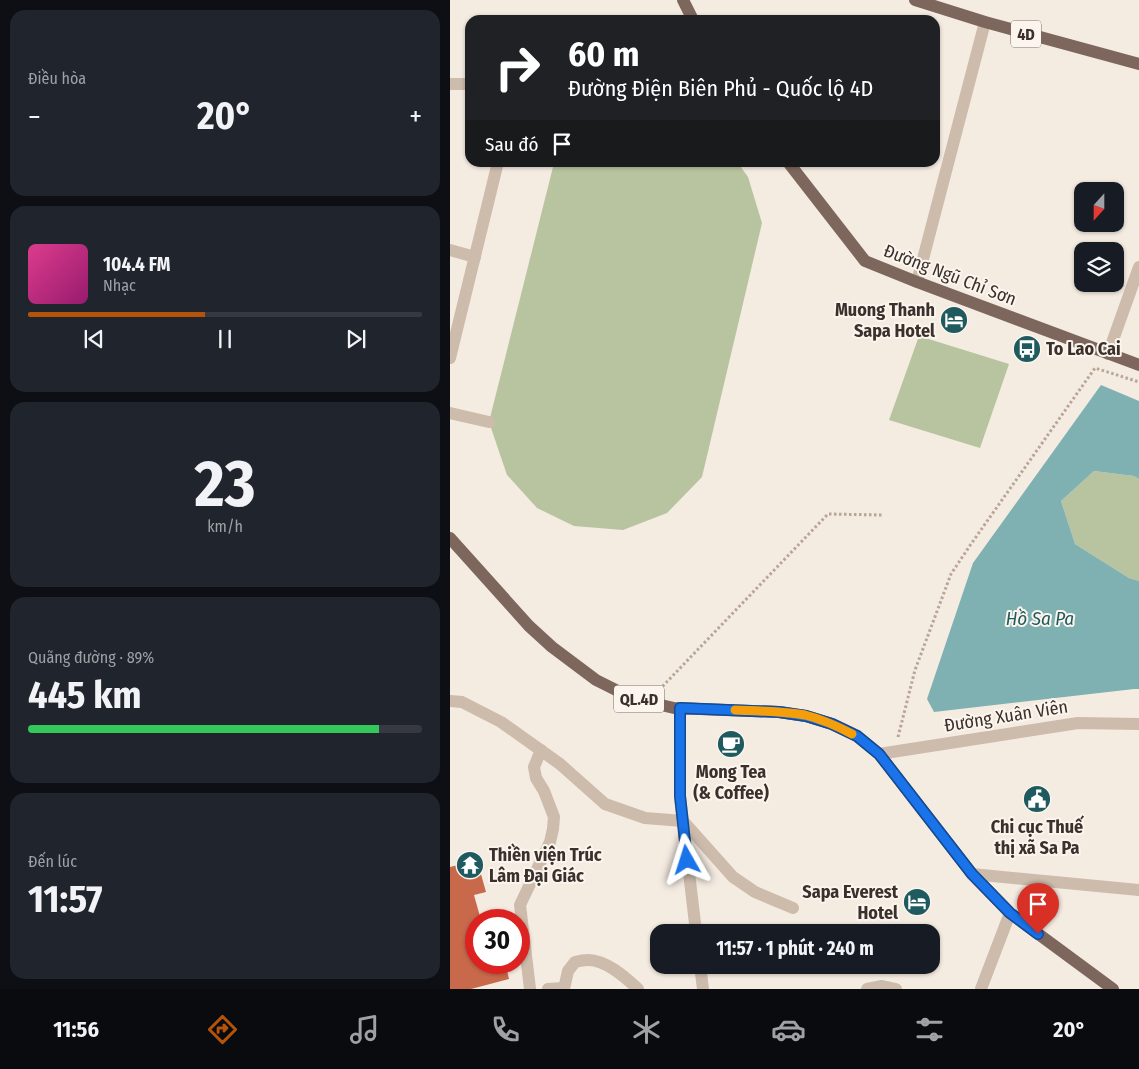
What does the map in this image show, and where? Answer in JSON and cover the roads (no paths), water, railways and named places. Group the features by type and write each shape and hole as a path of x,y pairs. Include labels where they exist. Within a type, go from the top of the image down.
{"main road":[{"path":"683,0 690,15"},
{"name":"4D","path":"914,0 985,22 1139,64"},
{"name":"Đường Ngũ Chỉ Sơn","path":"792,167 865,261 1139,365"},
{"name":"QL.4D","path":"450,538 529,626 552,647 596,680 624,694 648,702 680,708 779,712 806,716 832,724 857,736 879,754 972,874 1010,913 1113,989"}],"street":[{"path":"917,282 985,22"},
{"path":"450,84 465,84"},
{"path":"450,358 497,167"},
{"path":"450,250 475,257"},
{"path":"1108,354 1139,267"},
{"path":"450,412 489,422"},
{"path":"450,701 462,702 501,722 560,764 605,804 646,818 683,821 734,877 755,892 793,908"},
{"path":"680,708 680,796 695,924"},
{"name":"Đường Xuân Viên","path":"879,754 1078,723 1139,724"},
{"path":"530,989 520,905 550,842 554,817 544,791 536,778 534,768 541,750"},
{"path":"972,874 1139,890"},
{"path":"982,989 1010,913"},
{"path":"548,989 564,988 568,971 575,962 588,960 602,964 621,974 638,989"},
{"path":"701,974 703,989"},
{"path":"867,989 882,986 896,989"}],"water":[{"name":"Hồ Sa Pa","path":"1101,385 1139,401 1139,479 1134,476 1094,471 1061,501 1075,544 1129,578 1139,581 1139,689 934,712 927,699 973,563"}],"place":[{"name":"Muong Thanh Sapa Hotel","path":"954,320"},
{"name":"To Lao Cai","path":"1027,349"},
{"name":"Mong Tea (& Coffee)","path":"731,744"},
{"name":"Chi cục Thuế thị xã Sa Pa","path":"1037,799"},
{"name":"Thiền viện Trúc Lâm Đại Giác","path":"470,865"},
{"name":"Sapa Everest Hotel","path":"917,902"}]}
